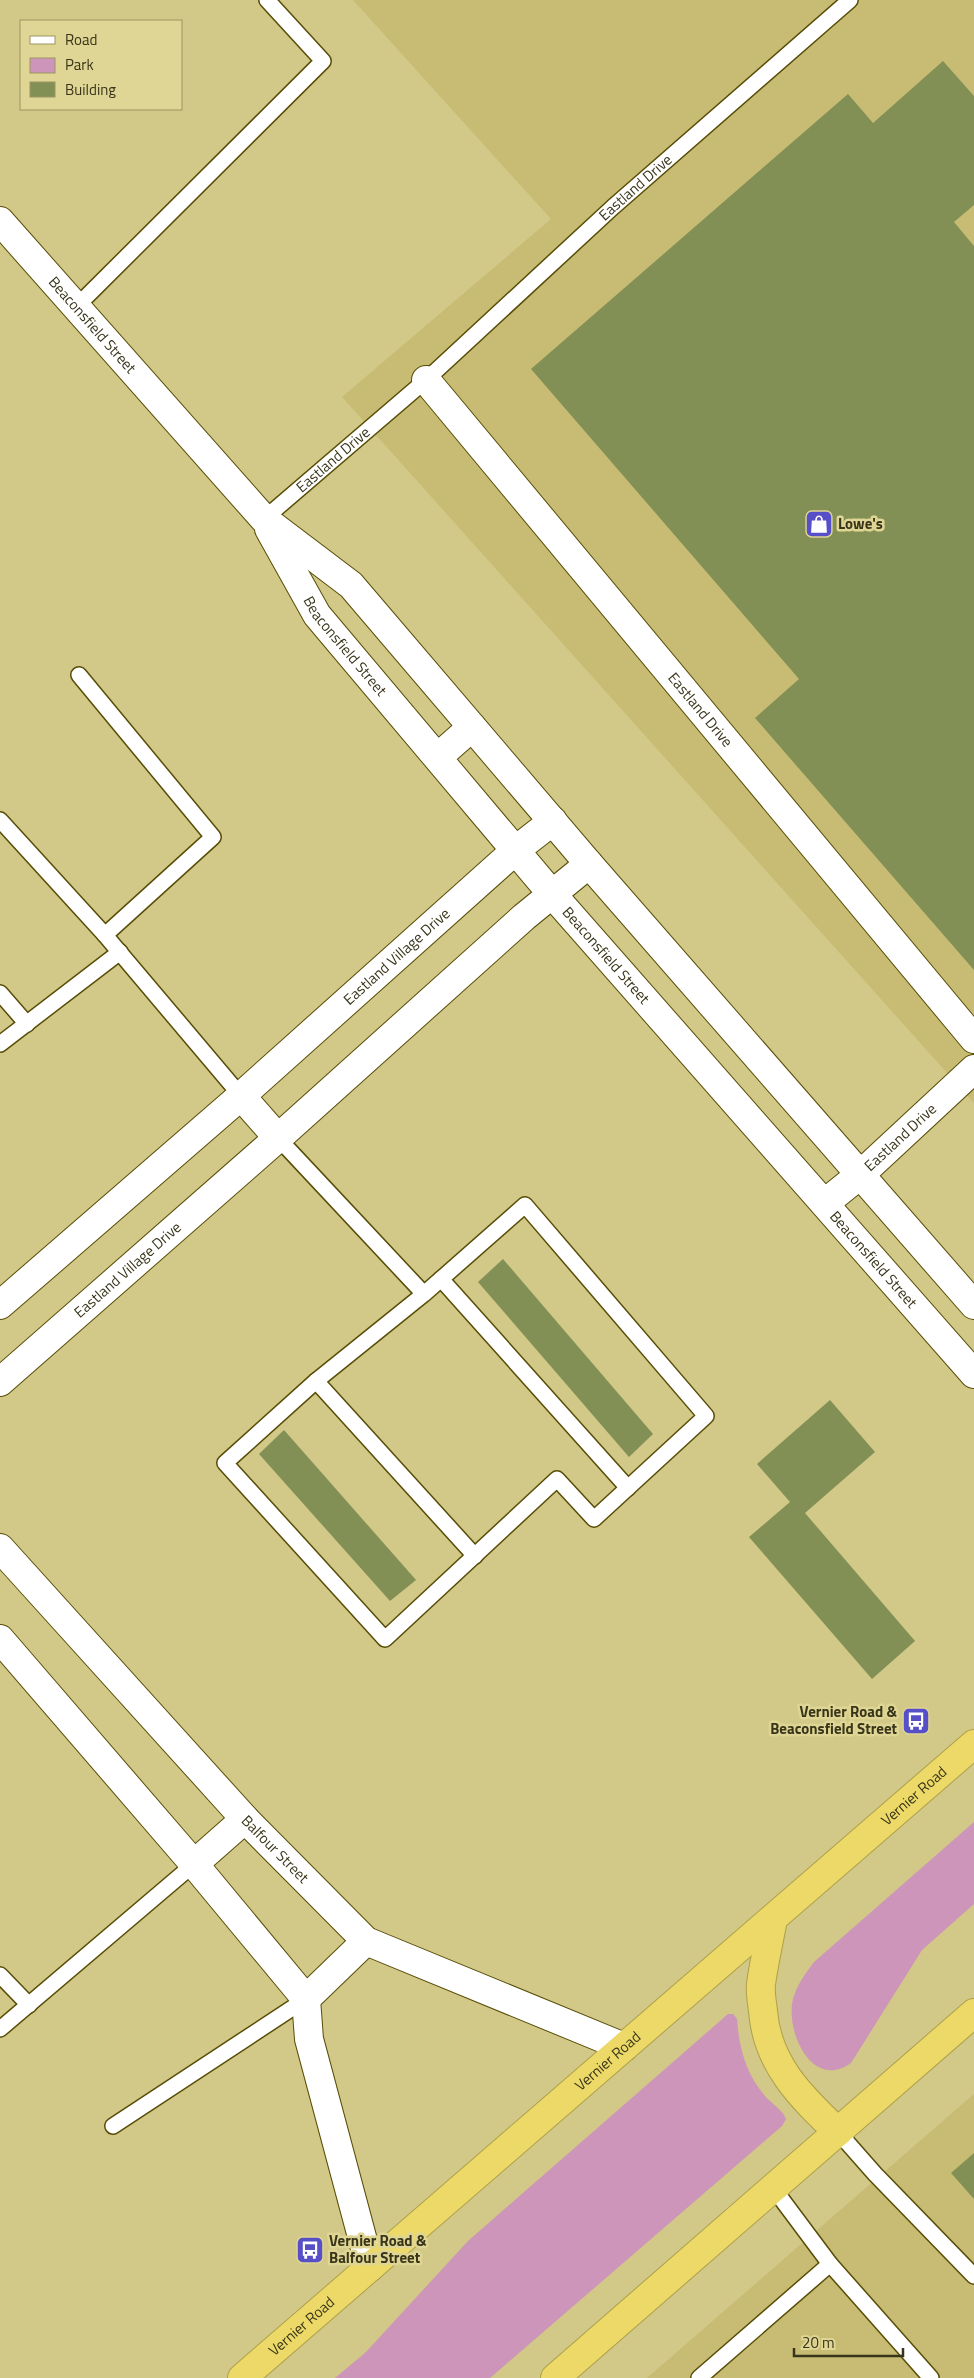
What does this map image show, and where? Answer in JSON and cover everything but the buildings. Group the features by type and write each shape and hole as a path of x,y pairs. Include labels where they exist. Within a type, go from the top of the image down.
{"highway":[{"name":"Vernier Road","path":"242,2378 974,1744"},
{"path":"773,1919 761,1986 767,2039 776,2062 789,2082 838,2132"},
{"path":"555,2378 974,2013"}],"street":[{"name":"Beaconsfield Street","path":"0,221 264,519 351,585 589,864 974,1305"},
{"name":"Eastland Drive","path":"426,380 974,1039"},
{"name":"Beaconsfield Street","path":"264,519 317,615 552,894 974,1374"},
{"path":"438,757 472,727"},
{"name":"Eastland Village Drive","path":"0,1305 242,1096 516,849 553,821"},
{"name":"Eastland Village Drive","path":"0,1382 552,894 589,864"},
{"name":"Eastland Drive","path":"825,1203 861,1174 974,1069"},
{"path":"242,1096 278,1138"},
{"name":"Balfour Street","path":"0,1548 245,1818 366,1941 624,2047"},
{"path":"0,1639 194,1864 306,1999 309,2039 370,2267"},
{"path":"194,1864 245,1818"},
{"path":"306,1999 366,1941"}],"lane":[{"path":"76,308 323,61 267,0"},
{"name":"Eastland Drive","path":"264,519 426,380 613,207 850,0"},
{"path":"79,675 213,837 105,935"},
{"path":"0,820 120,952 242,1096"},
{"path":"0,1044 120,952"},
{"path":"0,993 27,1024"},
{"path":"278,1138 302,1166 424,1294"},
{"path":"525,1205 706,1416 594,1519 557,1479 384,1639 224,1463 316,1381 424,1294 525,1205"},
{"path":"442,1279 628,1488"},
{"path":"316,1381 475,1556"},
{"path":"0,2029 194,1864"},
{"path":"0,1975 28,2005"},
{"path":"113,2126 306,1999"},
{"path":"838,2132 875,2174 974,2276"},
{"path":"774,2189 830,2264 931,2378"},
{"path":"699,2378 830,2264"}],"shaded area":[{"path":"353,0 974,0 974,1103 342,397 551,219"},
{"path":"974,2094 974,2378 647,2378 838,2212"}],"green space":[{"path":"974,1822 974,1904 922,1950 851,2063 837,2070 824,2069 813,2063 804,2054 793,2026 793,1999 804,1975 814,1962"},
{"path":"728,2014 733,2014 737,2019 742,2050 748,2070 758,2088 785,2116 786,2119 782,2126 490,2378 335,2378 366,2352 468,2241"}],"place":[{"name":"Lowe's","path":"819,524"},
{"name":"Vernier Road & Beaconsfield Street","path":"916,1721"},
{"name":"Vernier Road & Balfour Street","path":"310,2250"}]}
